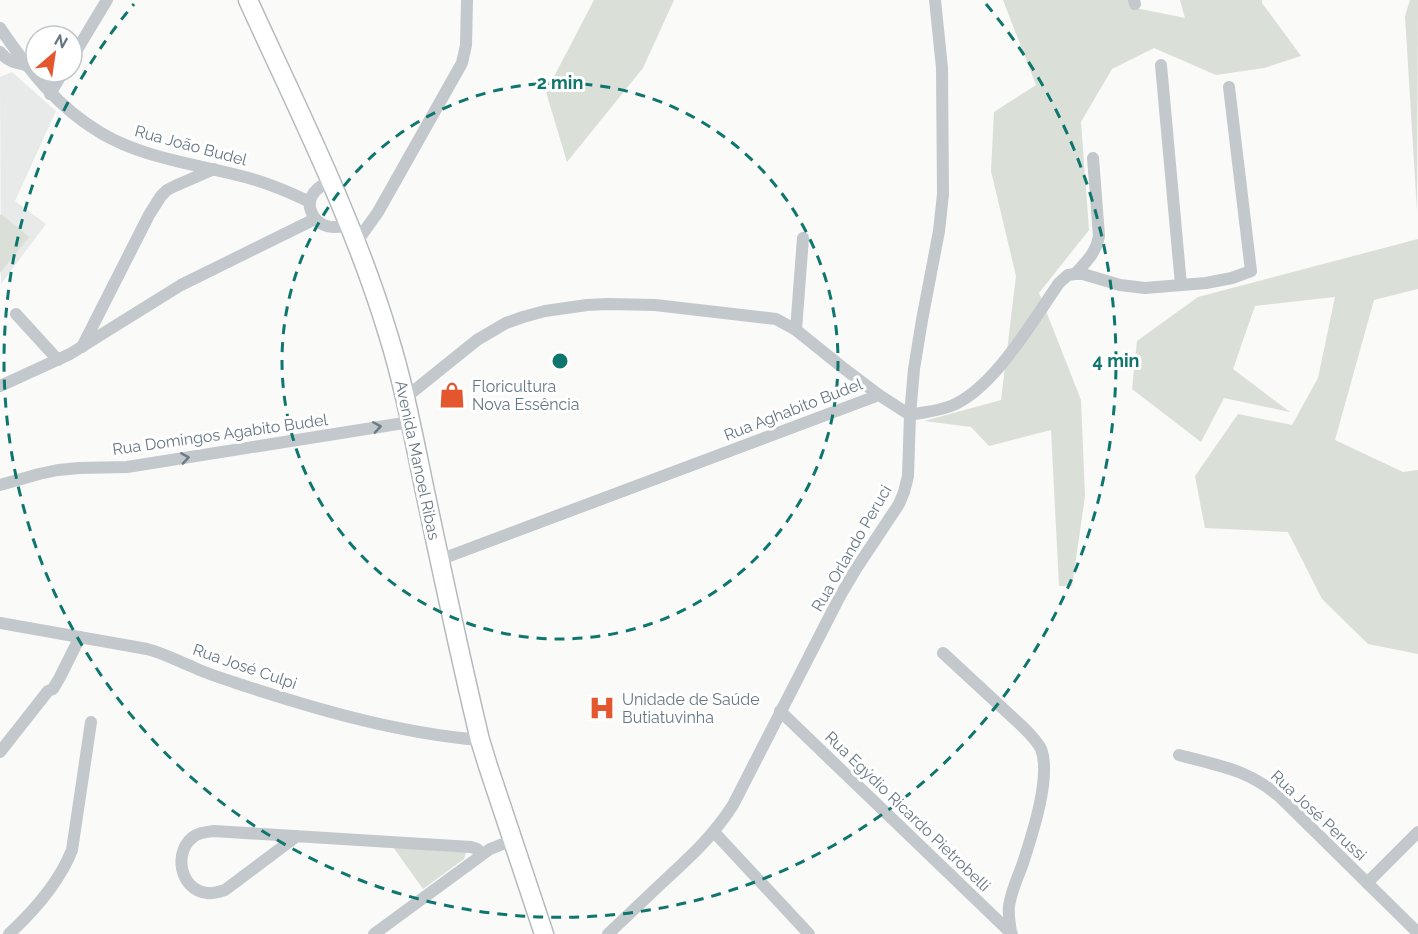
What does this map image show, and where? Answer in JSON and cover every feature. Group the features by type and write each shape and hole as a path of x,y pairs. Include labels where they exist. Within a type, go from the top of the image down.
{"main road":[{"name":"Avenida Manoel Ribas","path":"248,0 349,225 389,335 480,740 544,934"}],"street":[{"path":"84,38 107,0"},
{"path":"356,243 378,212 462,63 466,45 467,0"},
{"name":"Rua Orlando Peruci","path":"608,934 696,852 733,805 845,587 899,504 904,492 908,476 910,415 918,344 939,231 943,194 942,68 935,0"},
{"name":"Rua João Budel","path":"0,28 24,62"},
{"path":"0,52 12,62 24,65"},
{"path":"1161,64 1181,285"},
{"name":"Rua João Budel","path":"42,84 50,94 84,122 120,143 161,157 259,181 310,201"},
{"path":"50,94 56,84"},
{"path":"910,415 951,406 975,391 1011,351 1059,283 1068,275 1083,274 1144,288 1220,281 1251,271 1229,87"},
{"path":"1075,274 1093,254 1099,236 1093,158"},
{"path":"82,347 149,215 161,196 175,186 214,169"},
{"path":"330,180 316,191 310,201 311,213 320,223 332,227 349,225"},
{"path":"2,382 58,360 201,274 315,219"},
{"path":"796,330 803,238"},
{"path":"405,398 491,331 523,317 587,305 655,305 776,319 796,330 842,368 879,394"},
{"path":"16,314 58,360"},
{"name":"Rua Aghabito Budel","path":"439,560 879,394 910,415"},
{"name":"Rua Domingos Agabito Budel","path":"0,485 58,470 127,467 410,422"},
{"name":"Rua José Culpi","path":"0,623 157,652 208,674 363,720 434,735 480,740"},
{"path":"0,752 48,691 53,689 77,636"},
{"path":"943,653 1024,728 1041,750 1044,779 1030,840 1009,906 1011,934"},
{"name":"Rua Egýdio Ricardo Pietrobelli","path":"780,711 1011,934"},
{"path":"9,934 40,903 69,858 91,722"},
{"name":"Rua José Perussi","path":"1179,755 1234,769 1266,785 1418,933"},
{"path":"297,836 225,890 208,894 201,892 187,882 181,867 184,847 191,839 198,834 214,831 297,836 474,848 482,854"},
{"path":"714,832 809,934"},
{"path":"1367,883 1418,832"},
{"path":"374,934 482,854 513,840"}],"shaded area":[{"path":"594,0 674,0 643,68 567,162 546,92"},
{"path":"1003,0 1128,0 1131,7 1185,18 1180,0 1262,0 1301,56 1264,68 1216,75 1154,48 1112,69 1081,122 1089,230 1039,293 1081,400 1085,496 1072,586 1059,586 1051,430 989,446 971,427 924,421 1001,400 1016,276 991,171 994,112 1036,85"},
{"path":"1410,0 1418,0 1417,211 1405,16"},
{"path":"12,72 56,111 15,201 46,224 1,284 0,77"},
{"path":"0,215 29,237 0,273"},
{"path":"1418,239 1418,289 1374,300 1335,440 1403,472 1418,470 1418,654 1368,644 1322,599 1288,532 1205,528 1195,476 1238,414 1292,425 1318,378 1335,297 1255,306 1233,369 1290,412 1224,398 1201,442 1132,389 1137,341 1198,297"},
{"path":"391,844 466,852 464,859 423,889"}],"place":[{"name":"Floricultura Nova Essência","path":"452,395"},
{"name":"Unidade de Saúde Butiatuvinha","path":"602,708"}]}
